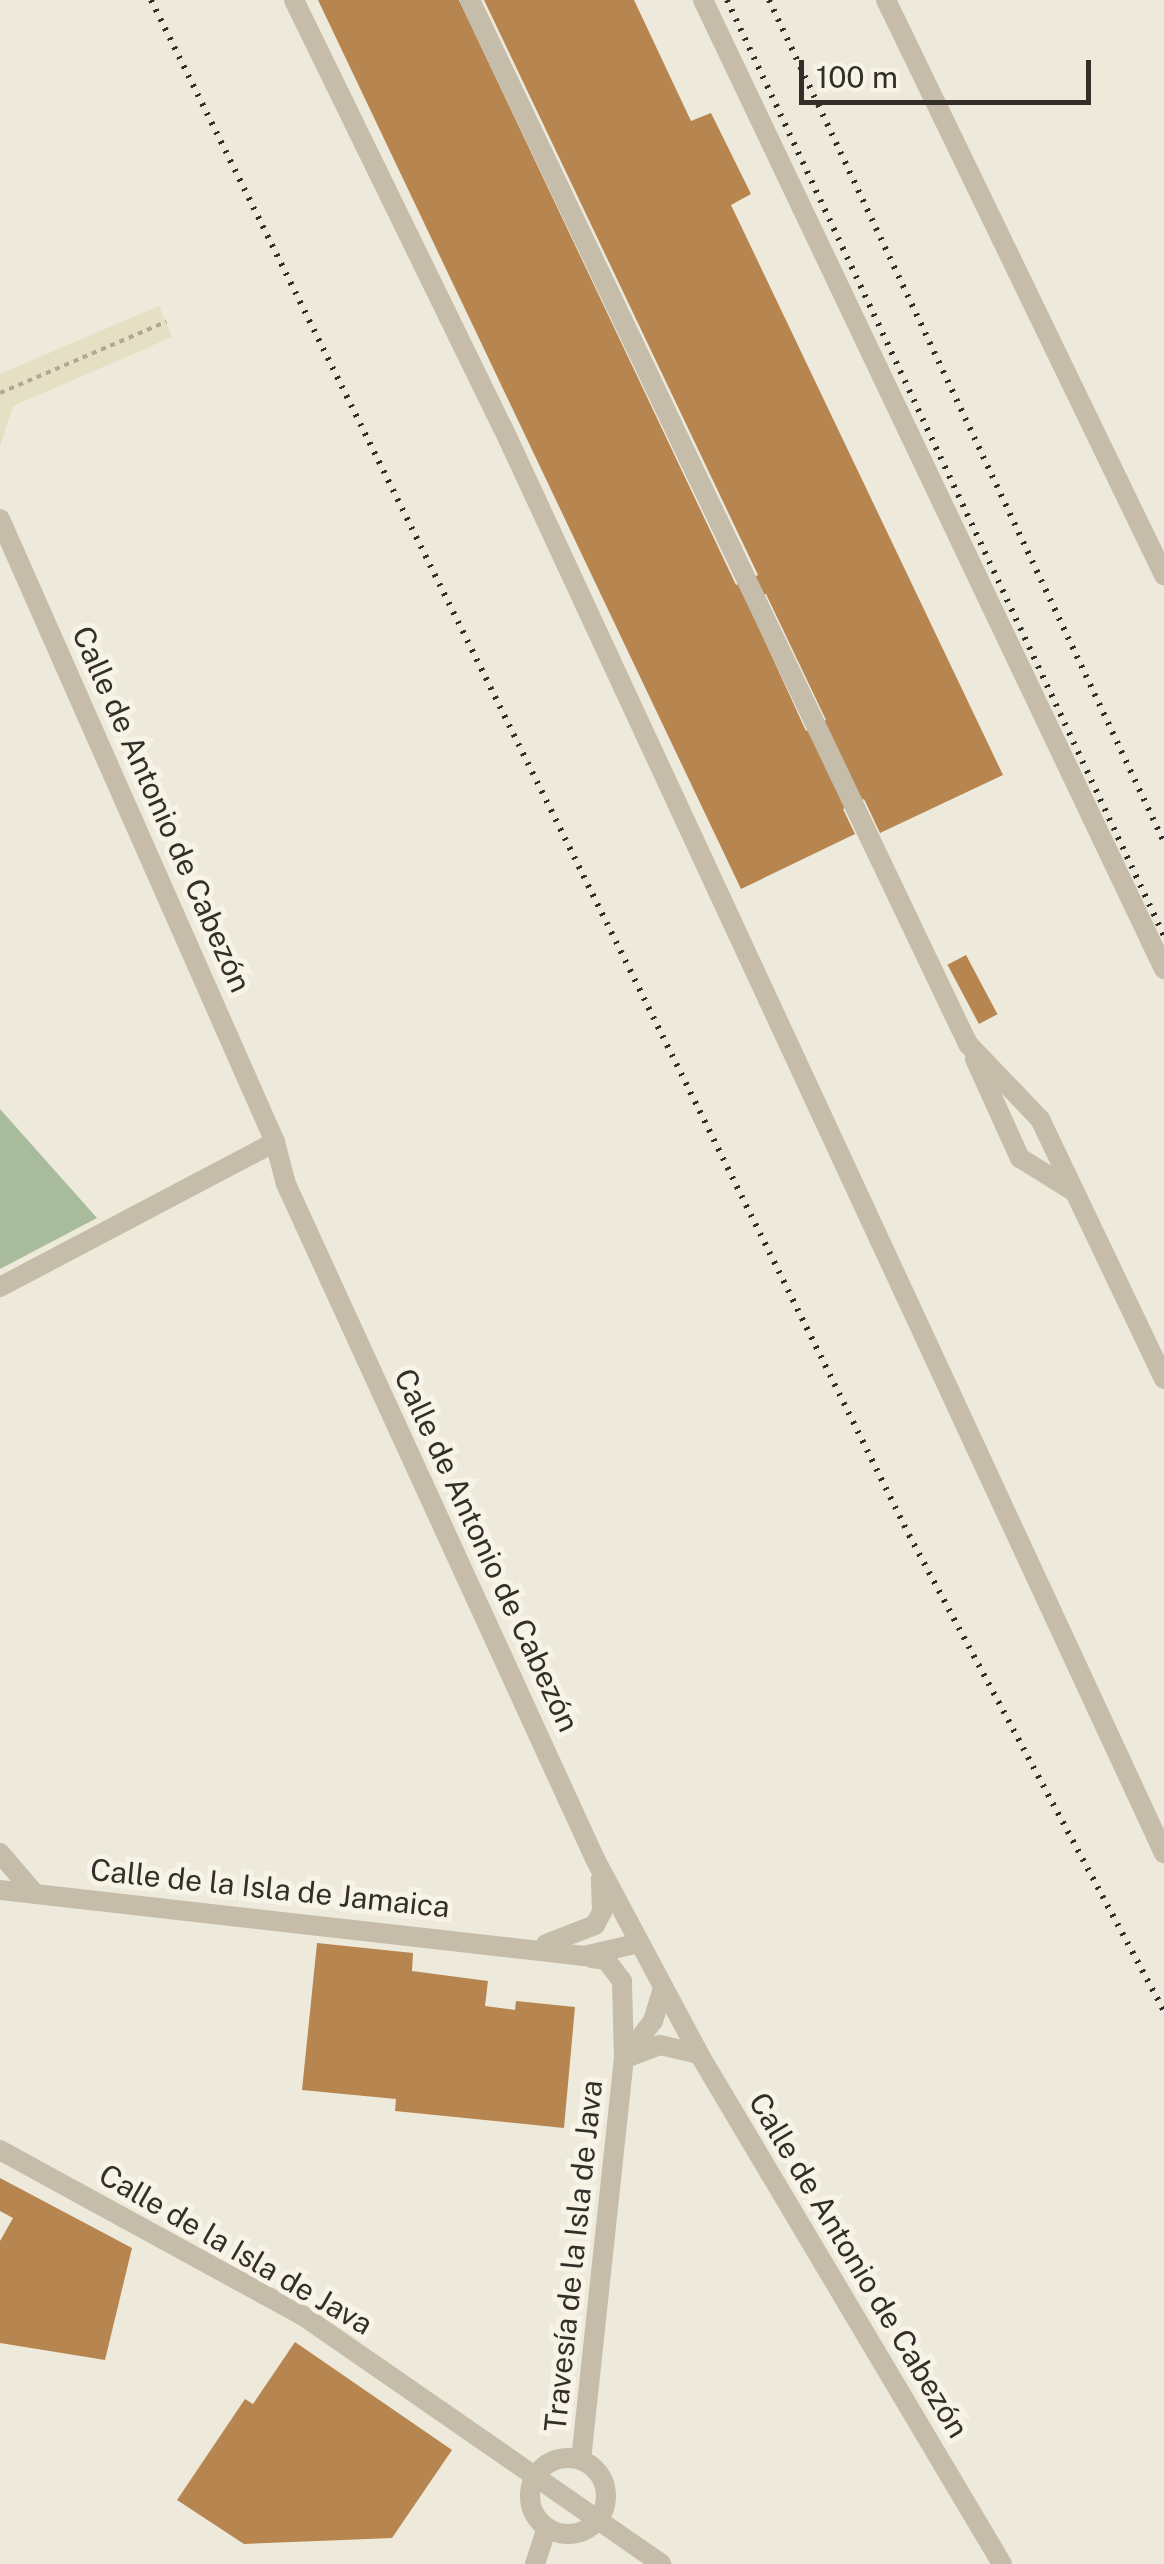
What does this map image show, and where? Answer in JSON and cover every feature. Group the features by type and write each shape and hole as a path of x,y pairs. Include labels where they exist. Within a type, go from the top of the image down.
{"street":[{"path":"294,0 519,463 1164,1853"},
{"path":"470,0 1020,1158 1075,1192"},
{"path":"702,0 1164,970"},
{"path":"886,0 1164,575"},
{"name":"Calle de Antonio de Cabezón","path":"0,519 276,1142 286,1184 600,1867 699,2054 1002,2564"},
{"path":"968,1044 1040,1119 1164,1379"},
{"path":"0,1286 276,1142"},
{"path":"0,1853 35,1894"},
{"name":"Calle de la Isla de Jamaica","path":"534,1946 567,1940 595,1925 603,1900 600,1867"},
{"name":"Calle de la Isla de Jamaica","path":"0,1890 534,1946 584,1956 639,1943"},
{"name":"Travesía de la Isla de Java","path":"581,2460 624,2058 622,1981 606,1960 584,1956"},
{"path":"624,2058 653,2021 662,1988"},
{"name":"Travesía de la Isla de Java","path":"624,2058 660,2045 699,2054"},
{"name":"Calle de la Isla de Java","path":"0,2150 302,2315 661,2564"},
{"path":"536,2564 546,2528 530,2497 536,2474 556,2460 581,2460 605,2484 599,2518 569,2534 546,2528"}],"path":[{"path":"0,393 166,322"}],"green space":[{"path":"0,1109 97,1218 0,1269"}],"shaded area":[{"path":"159,306 172,337 13,406 0,447 0,374"}],"building":[{"path":"318,0 459,0 736,585 758,575 484,0 634,0 691,121 711,113 751,194 731,205 1003,775 880,833 864,799 843,809 855,834 741,889","holes":["766,594 826,720 806,731 747,602"]},
{"path":"966,955 997,1014 979,1024 947,965"},
{"path":"317,1943 413,1953 412,1971 488,1981 485,2006 515,2010 516,2001 575,2007 564,2128 395,2111 396,2099 302,2090"},
{"path":"0,2178 132,2248 105,2360 0,2343 0,2241 13,2218 0,2211"},
{"path":"295,2342 452,2450 392,2538 244,2544 177,2500 245,2399 253,2404"}],"railway":[{"path":"151,0 909,1535 1164,2011"},
{"path":"727,0 1164,936"},
{"path":"769,0 1164,842"}]}
